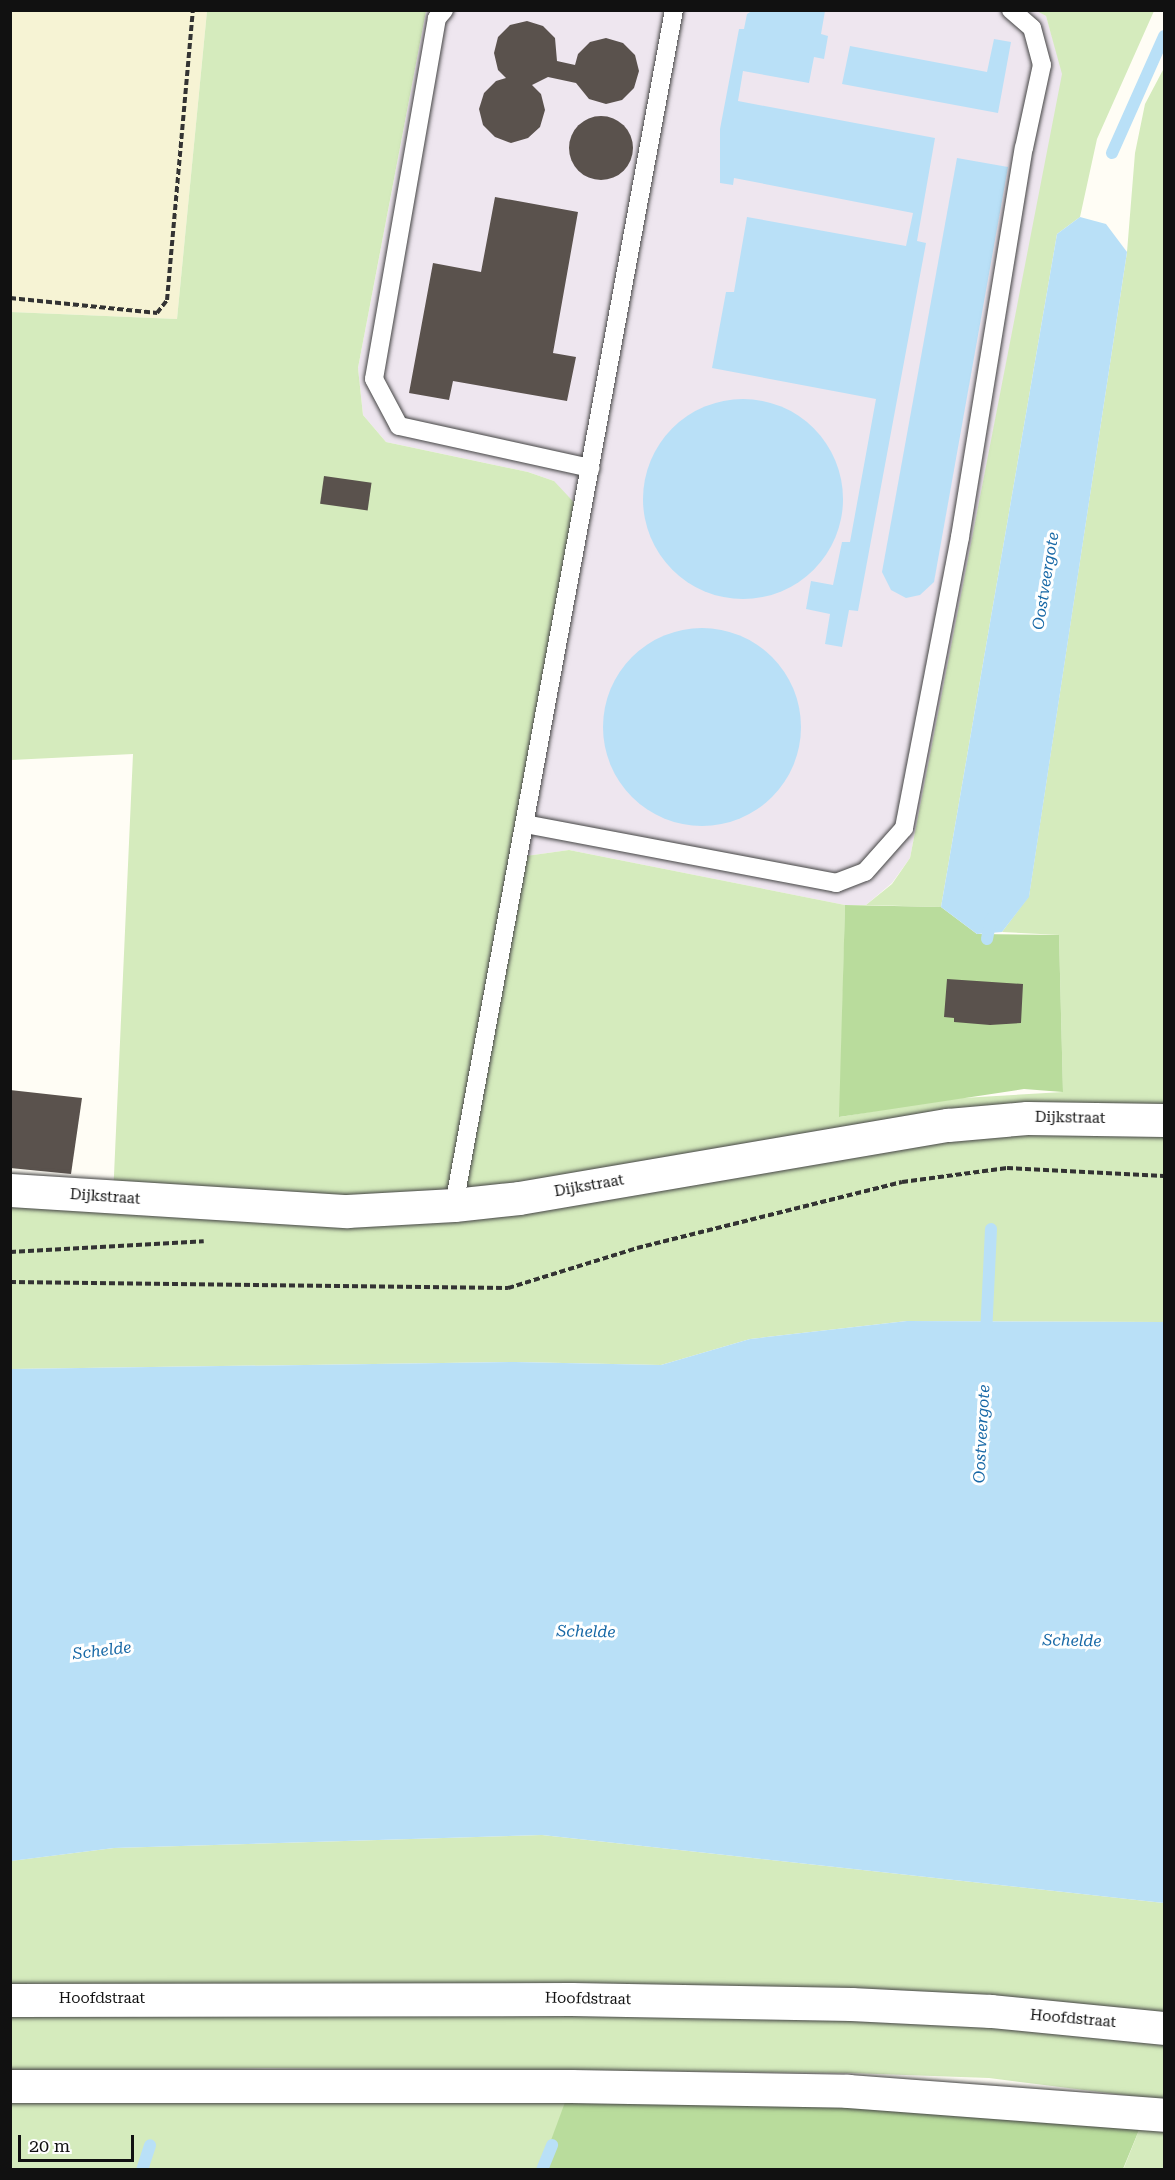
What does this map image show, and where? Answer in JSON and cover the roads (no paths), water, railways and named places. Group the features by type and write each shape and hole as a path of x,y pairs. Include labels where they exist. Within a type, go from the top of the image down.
{"street":[{"name":"Dijkstraat","path":"10,1191 347,1211 454,1205 519,1198 948,1125 1027,1118 1164,1120"},
{"name":"Hoofdstraat","path":"10,2000 547,1999 840,2003 991,2011 1164,2028"},
{"path":"10,2086 571,2086 848,2091 1164,2115"}],"lane":[{"path":"444,10 437,18 374,379 399,426 590,468"},
{"path":"454,1205 674,10"},
{"path":"525,824 836,883 865,872 904,828 960,537 1024,148 1042,65 1032,28 1011,10"}],"water":[{"path":"752,11 825,11 821,34 828,36 824,59 814,57 809,83 743,71 738,101 935,138 917,241 926,243 858,611 849,610 842,647 825,644 830,614 806,609 811,581 833,585 842,542 850,542 876,399 712,368 726,292 734,292 747,217 906,246 913,213 734,178 733,185 720,183 720,129 739,29 744,29 747,14"},
{"path":"994,39 1011,42 998,113 842,84 850,46 987,72"},
{"path":"957,158 1008,167 934,582 920,595 906,598 891,590 882,572"},
{"path":"1080,217 1106,224 1127,252 1029,897 1002,932 977,934 941,907 1057,234"},
{"path":"743,399 772,403 790,411 814,428 831,452 839,470 843,499 839,528 831,546 814,570 790,587 772,595 743,599 714,595 696,587 672,570 655,546 647,528 643,499 647,470 655,452 672,428 696,411 714,403"},
{"path":"702,628 731,632 749,640 772,657 789,680 797,698 801,727 797,756 789,774 772,797 749,814 731,822 702,826 673,822 655,814 632,797 615,774 607,756 603,727 607,698 615,680 632,657 655,640 673,632"},
{"name":"Schelde","path":"907,1321 1164,1322 1164,1903 542,1835 114,1848 11,1861 11,1369 515,1362 661,1365 750,1339"}],"waterway":[{"name":"Oostveergote","path":"1112,153 1164,36"},
{"name":"Oostveergote","path":"987,939 991,918"},
{"name":"Oostveergote","path":"986,1335 991,1229"},
{"path":"142,2170 150,2145"},
{"path":"542,2170 552,2145"}]}
